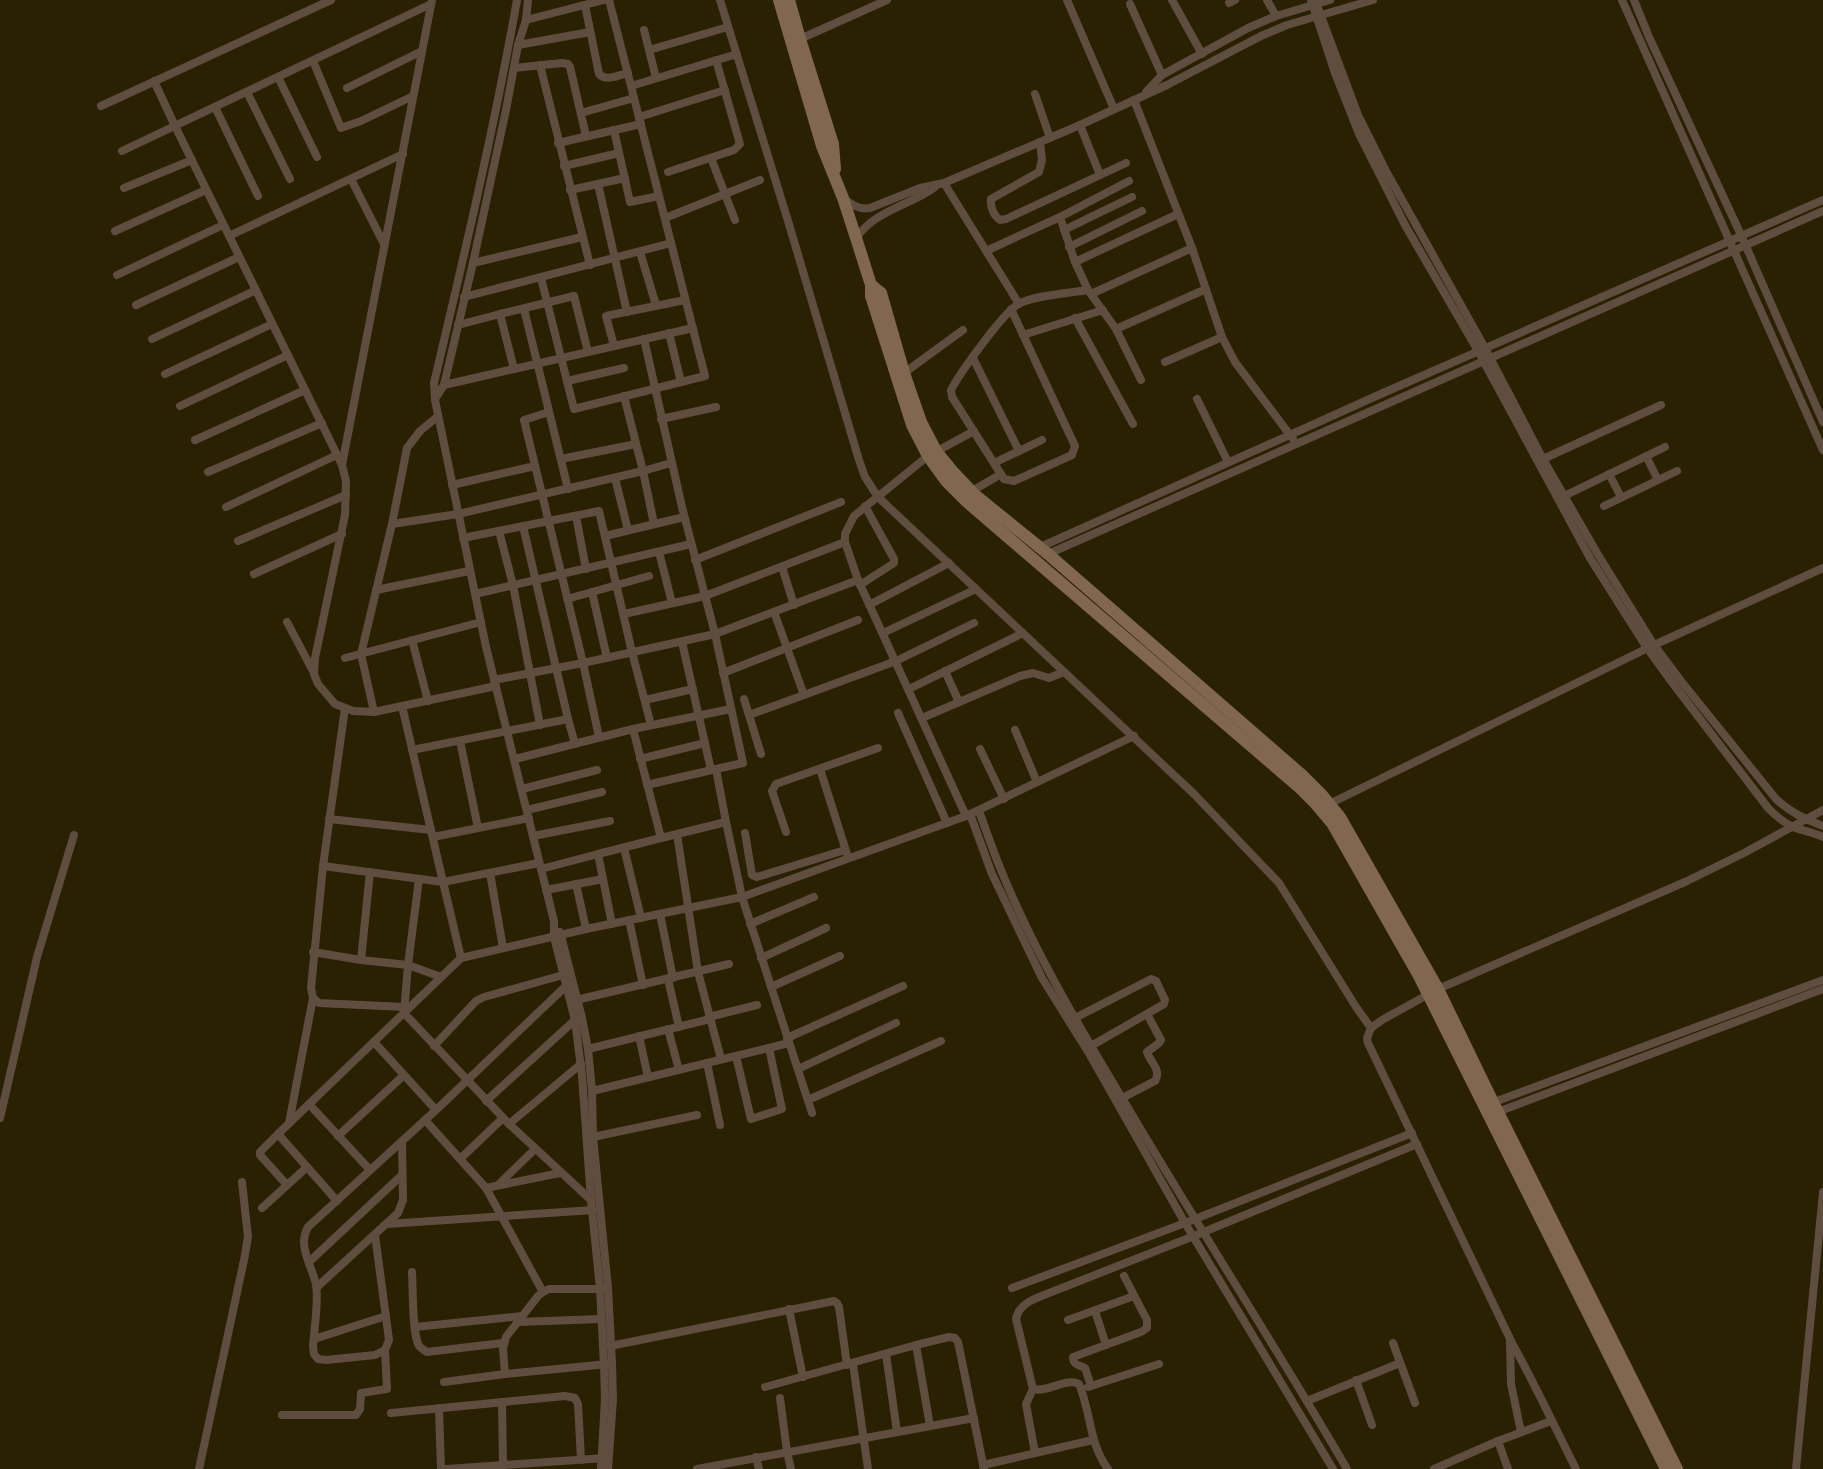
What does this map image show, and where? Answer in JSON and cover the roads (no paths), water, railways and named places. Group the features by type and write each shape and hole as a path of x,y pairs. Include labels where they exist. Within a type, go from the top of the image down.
{"main road":[{"path":"779,0 822,146 843,198 871,285 871,296 912,425 932,454 946,481 967,502 1315,803 1332,823 1433,992"},
{"path":"789,0 833,144 835,179"},
{"path":"871,285 881,293 904,373 932,454 1302,775 1340,817 1433,992 1666,1469"},
{"path":"1490,1109 1677,1469"}],"street":[{"path":"101,106 331,0"},
{"path":"517,0 494,119 434,383 435,400 469,571 495,683 573,1001 588,1049 610,1346 605,1399 605,1458 608,1469"},
{"path":"435,400 444,385 473,263 518,45 526,20 528,0"},
{"path":"526,20 607,0 628,73 705,376 574,409 541,278"},
{"path":"720,0 865,477 880,495 949,563 1194,794 1279,883 1371,1028"},
{"path":"800,39 886,0"},
{"path":"1067,0 1114,109"},
{"path":"1172,0 1202,54"},
{"path":"1268,0 1276,16"},
{"path":"1143,95 1162,75 1248,28 1314,2 1330,0"},
{"path":"843,198 856,207 870,208 920,188 941,184 1167,85 1261,36 1287,25 1372,0"},
{"path":"1622,0 1823,450"},
{"path":"1634,0 1823,422"},
{"path":"342,465 432,2"},
{"path":"122,151 432,2"},
{"path":"1314,2 1359,134 1406,225 1482,349 1561,497"},
{"path":"1130,4 1162,75"},
{"path":"585,5 597,68 602,77 628,73"},
{"path":"649,50 728,27"},
{"path":"644,30 656,78"},
{"path":"518,45 590,32"},
{"path":"346,88 422,51"},
{"path":"631,86 737,54"},
{"path":"668,172 734,150 740,144 716,60"},
{"path":"313,61 341,128 413,96"},
{"path":"514,68 567,64 570,67 586,136"},
{"path":"540,65 590,265"},
{"path":"278,77 317,157"},
{"path":"154,81 342,465 346,481 342,534 315,658 314,674"},
{"path":"558,143 614,130 725,90"},
{"path":"247,92 290,179"},
{"path":"1035,94 1050,138"},
{"path":"581,113 634,98"},
{"path":"1134,100 1192,248 1222,337 1234,362 1297,444"},
{"path":"215,107 258,196"},
{"path":"1080,125 1100,174"},
{"path":"614,130 630,202 659,196"},
{"path":"1040,142 1042,160 1039,172 990,199 990,204 1000,220 1126,163"},
{"path":"564,166 619,153"},
{"path":"229,236 403,154"},
{"path":"711,158 735,220"},
{"path":"124,188 192,160"},
{"path":"570,190 624,178"},
{"path":"351,179 384,244"},
{"path":"665,218 760,180"},
{"path":"986,251 1060,218 1129,181"},
{"path":"598,184 627,312"},
{"path":"941,184 986,251 1015,306 1023,335 1075,446 1072,455 1014,481 1004,479 952,397 951,390 973,358 1015,306 1027,301 1090,292 1192,248"},
{"path":"856,238 877,218 924,196 941,184"},
{"path":"115,231 206,190"},
{"path":"1064,230 1132,197"},
{"path":"1043,551 1228,462 1823,200"},
{"path":"1069,247 1142,211"},
{"path":"1043,551 1297,444 1823,211"},
{"path":"1075,262 1178,214"},
{"path":"1060,218 1075,262 1090,292 1116,329 1142,380"},
{"path":"117,275 224,225"},
{"path":"473,263 582,237"},
{"path":"464,297 671,243"},
{"path":"640,252 656,305"},
{"path":"136,305 239,257"},
{"path":"1116,329 1206,289"},
{"path":"152,339 256,290"},
{"path":"458,325 574,296 588,352"},
{"path":"614,346 606,316 685,300"},
{"path":"524,309 568,489"},
{"path":"1023,335 1103,310"},
{"path":"500,314 514,369"},
{"path":"1075,318 1133,424"},
{"path":"165,374 273,324"},
{"path":"444,385 693,328"},
{"path":"904,373 963,330"},
{"path":"669,333 681,382"},
{"path":"1165,362 1222,337"},
{"path":"644,339 671,463 715,634 743,763 647,785"},
{"path":"180,406 288,355"},
{"path":"973,358 1019,451"},
{"path":"1487,360 1544,459 1590,558 1651,646 1768,808 1793,827 1823,837"},
{"path":"567,381 624,368"},
{"path":"195,440 305,390"},
{"path":"624,396 654,524"},
{"path":"1197,399 1228,462"},
{"path":"1544,459 1661,405"},
{"path":"661,419 716,407"},
{"path":"549,412 524,420 599,738"},
{"path":"374,712 361,654 392,525 407,448 420,431 437,417"},
{"path":"208,472 322,423"},
{"path":"974,431 932,454 865,506 854,516 845,534 845,542 869,605 1042,978 1090,1055 1185,1223 1333,1469"},
{"path":"994,463 1042,440"},
{"path":"561,459 636,444"},
{"path":"1561,497 1665,447"},
{"path":"226,507 337,455"},
{"path":"1647,456 1658,480"},
{"path":"392,525 458,514 671,463"},
{"path":"452,485 535,466"},
{"path":"1604,506 1677,471"},
{"path":"972,491 1001,474"},
{"path":"1609,474 1622,497"},
{"path":"615,478 628,530"},
{"path":"238,541 346,495"},
{"path":"695,560 841,502"},
{"path":"287,622 318,684 335,704 353,711 374,712 556,668 715,634 859,582 894,563 894,559 865,506"},
{"path":"463,538 599,511 651,725"},
{"path":"576,516 586,569"},
{"path":"605,536 684,517"},
{"path":"523,526 575,744"},
{"path":"499,531 513,585 540,725"},
{"path":"254,574 342,534"},
{"path":"624,614 705,596 845,542"},
{"path":"475,594 691,544"},
{"path":"659,552 672,603"},
{"path":"869,605 949,563"},
{"path":"782,567 794,605"},
{"path":"1329,804 1651,646 1823,568"},
{"path":"376,590 469,571"},
{"path":"567,599 649,576"},
{"path":"883,633 976,589"},
{"path":"592,592 607,658"},
{"path":"774,612 804,695"},
{"path":"723,674 858,620"},
{"path":"345,658 481,622"},
{"path":"749,715 896,661 974,624"},
{"path":"909,689 1023,633"},
{"path":"412,640 428,700"},
{"path":"682,642 705,743 714,770 742,897 812,1113"},
{"path":"1651,646 1776,799 1785,808 1806,820 1823,825"},
{"path":"945,671 959,702"},
{"path":"922,718 1027,673 1049,678 1064,672"},
{"path":"645,700 693,690"},
{"path":"744,699 761,754"},
{"path":"402,706 461,958"},
{"path":"289,1123 313,998 311,988 323,866 345,708"},
{"path":"515,759 633,729 731,709"},
{"path":"898,713 947,823"},
{"path":"412,750 568,719"},
{"path":"633,729 661,838"},
{"path":"1015,730 1037,783"},
{"path":"287,1185 260,1155 260,1152 404,1010 461,958 586,929 742,897 968,815 1134,736"},
{"path":"460,741 478,828"},
{"path":"640,759 705,743"},
{"path":"786,832 772,791 776,784 878,748"},
{"path":"980,749 1004,799"},
{"path":"820,769 848,859"},
{"path":"522,789 597,770"},
{"path":"329,819 432,834 478,828 602,792"},
{"path":"979,810 1001,871 1036,946 1075,1018 1194,1219 1347,1469"},
{"path":"1576,1469 1367,1038 1371,1028 1382,1020 1433,992 1685,882 1823,810"},
{"path":"533,836 610,821"},
{"path":"323,866 443,882 598,854 726,822"},
{"path":"745,833 752,874 758,878 845,850"},
{"path":"677,834 698,972 721,1059"},
{"path":"0,1118 37,957 74,835"},
{"path":"624,848 640,918"},
{"path":"598,854 612,924"},
{"path":"361,960 370,872"},
{"path":"490,873 503,948"},
{"path":"419,879 404,1010 434,1046 486,1101 591,1200"},
{"path":"546,890 603,879"},
{"path":"576,884 586,929"},
{"path":"750,924 814,897"},
{"path":"660,914 679,1027"},
{"path":"629,920 643,985"},
{"path":"761,958 826,928"},
{"path":"558,936 563,975 573,1001 581,1064 592,1210 604,1288 601,1319 608,1364"},
{"path":"314,952 408,965 441,977"},
{"path":"771,987 840,956"},
{"path":"573,1001 729,964"},
{"path":"434,1046 476,1001 563,975"},
{"path":"1075,1018 1151,979 1156,981 1165,1000 1164,1004 1091,1046"},
{"path":"1490,1109 1823,980"},
{"path":"385,1350 375,1355 326,1360 318,1359 314,1354 317,1287 304,1251 304,1234 308,1227 426,1120 566,986"},
{"path":"592,1091 769,1048 903,986"},
{"path":"1490,1109 1823,989"},
{"path":"313,998 319,1003 404,1010"},
{"path":"588,1049 758,1005"},
{"path":"1122,1098 1155,1081 1158,1076 1147,1052 1161,1040 1147,1014"},
{"path":"486,1101 575,1020"},
{"path":"798,1069 896,1023"},
{"path":"668,1029 679,1070"},
{"path":"639,1036 648,1077"},
{"path":"808,1100 941,1041"},
{"path":"374,1042 436,1110"},
{"path":"736,1056 751,1119 782,1109 769,1048"},
{"path":"707,1063 720,1125"},
{"path":"460,1159 581,1064"},
{"path":"338,1136 404,1075"},
{"path":"309,1104 370,1170"},
{"path":"593,1137 697,1115"},
{"path":"426,1120 486,1188 543,1292"},
{"path":"1012,1288 1185,1223 1412,1132"},
{"path":"278,1134 337,1201"},
{"path":"317,1287 398,1214 401,1206 402,1142"},
{"path":"1035,1453 1026,1404 1033,1389 1016,1319 1022,1307 1028,1302 1417,1144"},
{"path":"499,1185 535,1149"},
{"path":"262,1208 307,1167"},
{"path":"486,1188 560,1173"},
{"path":"309,1262 402,1175"},
{"path":"199,1469 248,1238 242,1182"},
{"path":"1796,1469 1823,1192"},
{"path":"387,1224 592,1210"},
{"path":"282,1415 356,1415 360,1409 361,1393 387,1389 385,1350 389,1340 375,1235"},
{"path":"412,1272 415,1327 421,1348 427,1352 503,1343"},
{"path":"1091,1386 1085,1368 1076,1364 1073,1357 1141,1332 1146,1328 1147,1320 1124,1276"},
{"path":"505,1374 503,1343 537,1296 549,1289 604,1288"},
{"path":"1068,1320 1134,1296"},
{"path":"610,1346 789,1309 829,1302 837,1303 868,1469"},
{"path":"789,1309 803,1377"},
{"path":"1095,1311 1106,1345"},
{"path":"314,1339 386,1317"},
{"path":"415,1327 520,1319 601,1319"},
{"path":"765,1387 949,1337 955,1338 958,1342 983,1467 1093,1440"},
{"path":"1510,1337 1511,1384 1521,1432"},
{"path":"1393,1343 1415,1403"},
{"path":"916,1345 930,1426"},
{"path":"886,1354 897,1432"},
{"path":"1307,1401 1400,1363"},
{"path":"444,1382 608,1364"},
{"path":"1081,1389 1159,1364"},
{"path":"1356,1380 1372,1425"},
{"path":"1033,1389 1044,1390 1075,1382 1079,1384 1093,1440 1108,1469"},
{"path":"391,1413 566,1396 574,1398 578,1404 581,1460"},
{"path":"780,1398 791,1469"},
{"path":"502,1402 503,1465"},
{"path":"439,1408 441,1469"},
{"path":"697,1469 974,1418"},
{"path":"1434,1469 1456,1465 1498,1441 1551,1421"},
{"path":"1498,1441 1508,1469"},
{"path":"756,1457 759,1469"},
{"path":"447,1469 605,1458"},
{"path":"601,1469 605,1458"}]}
